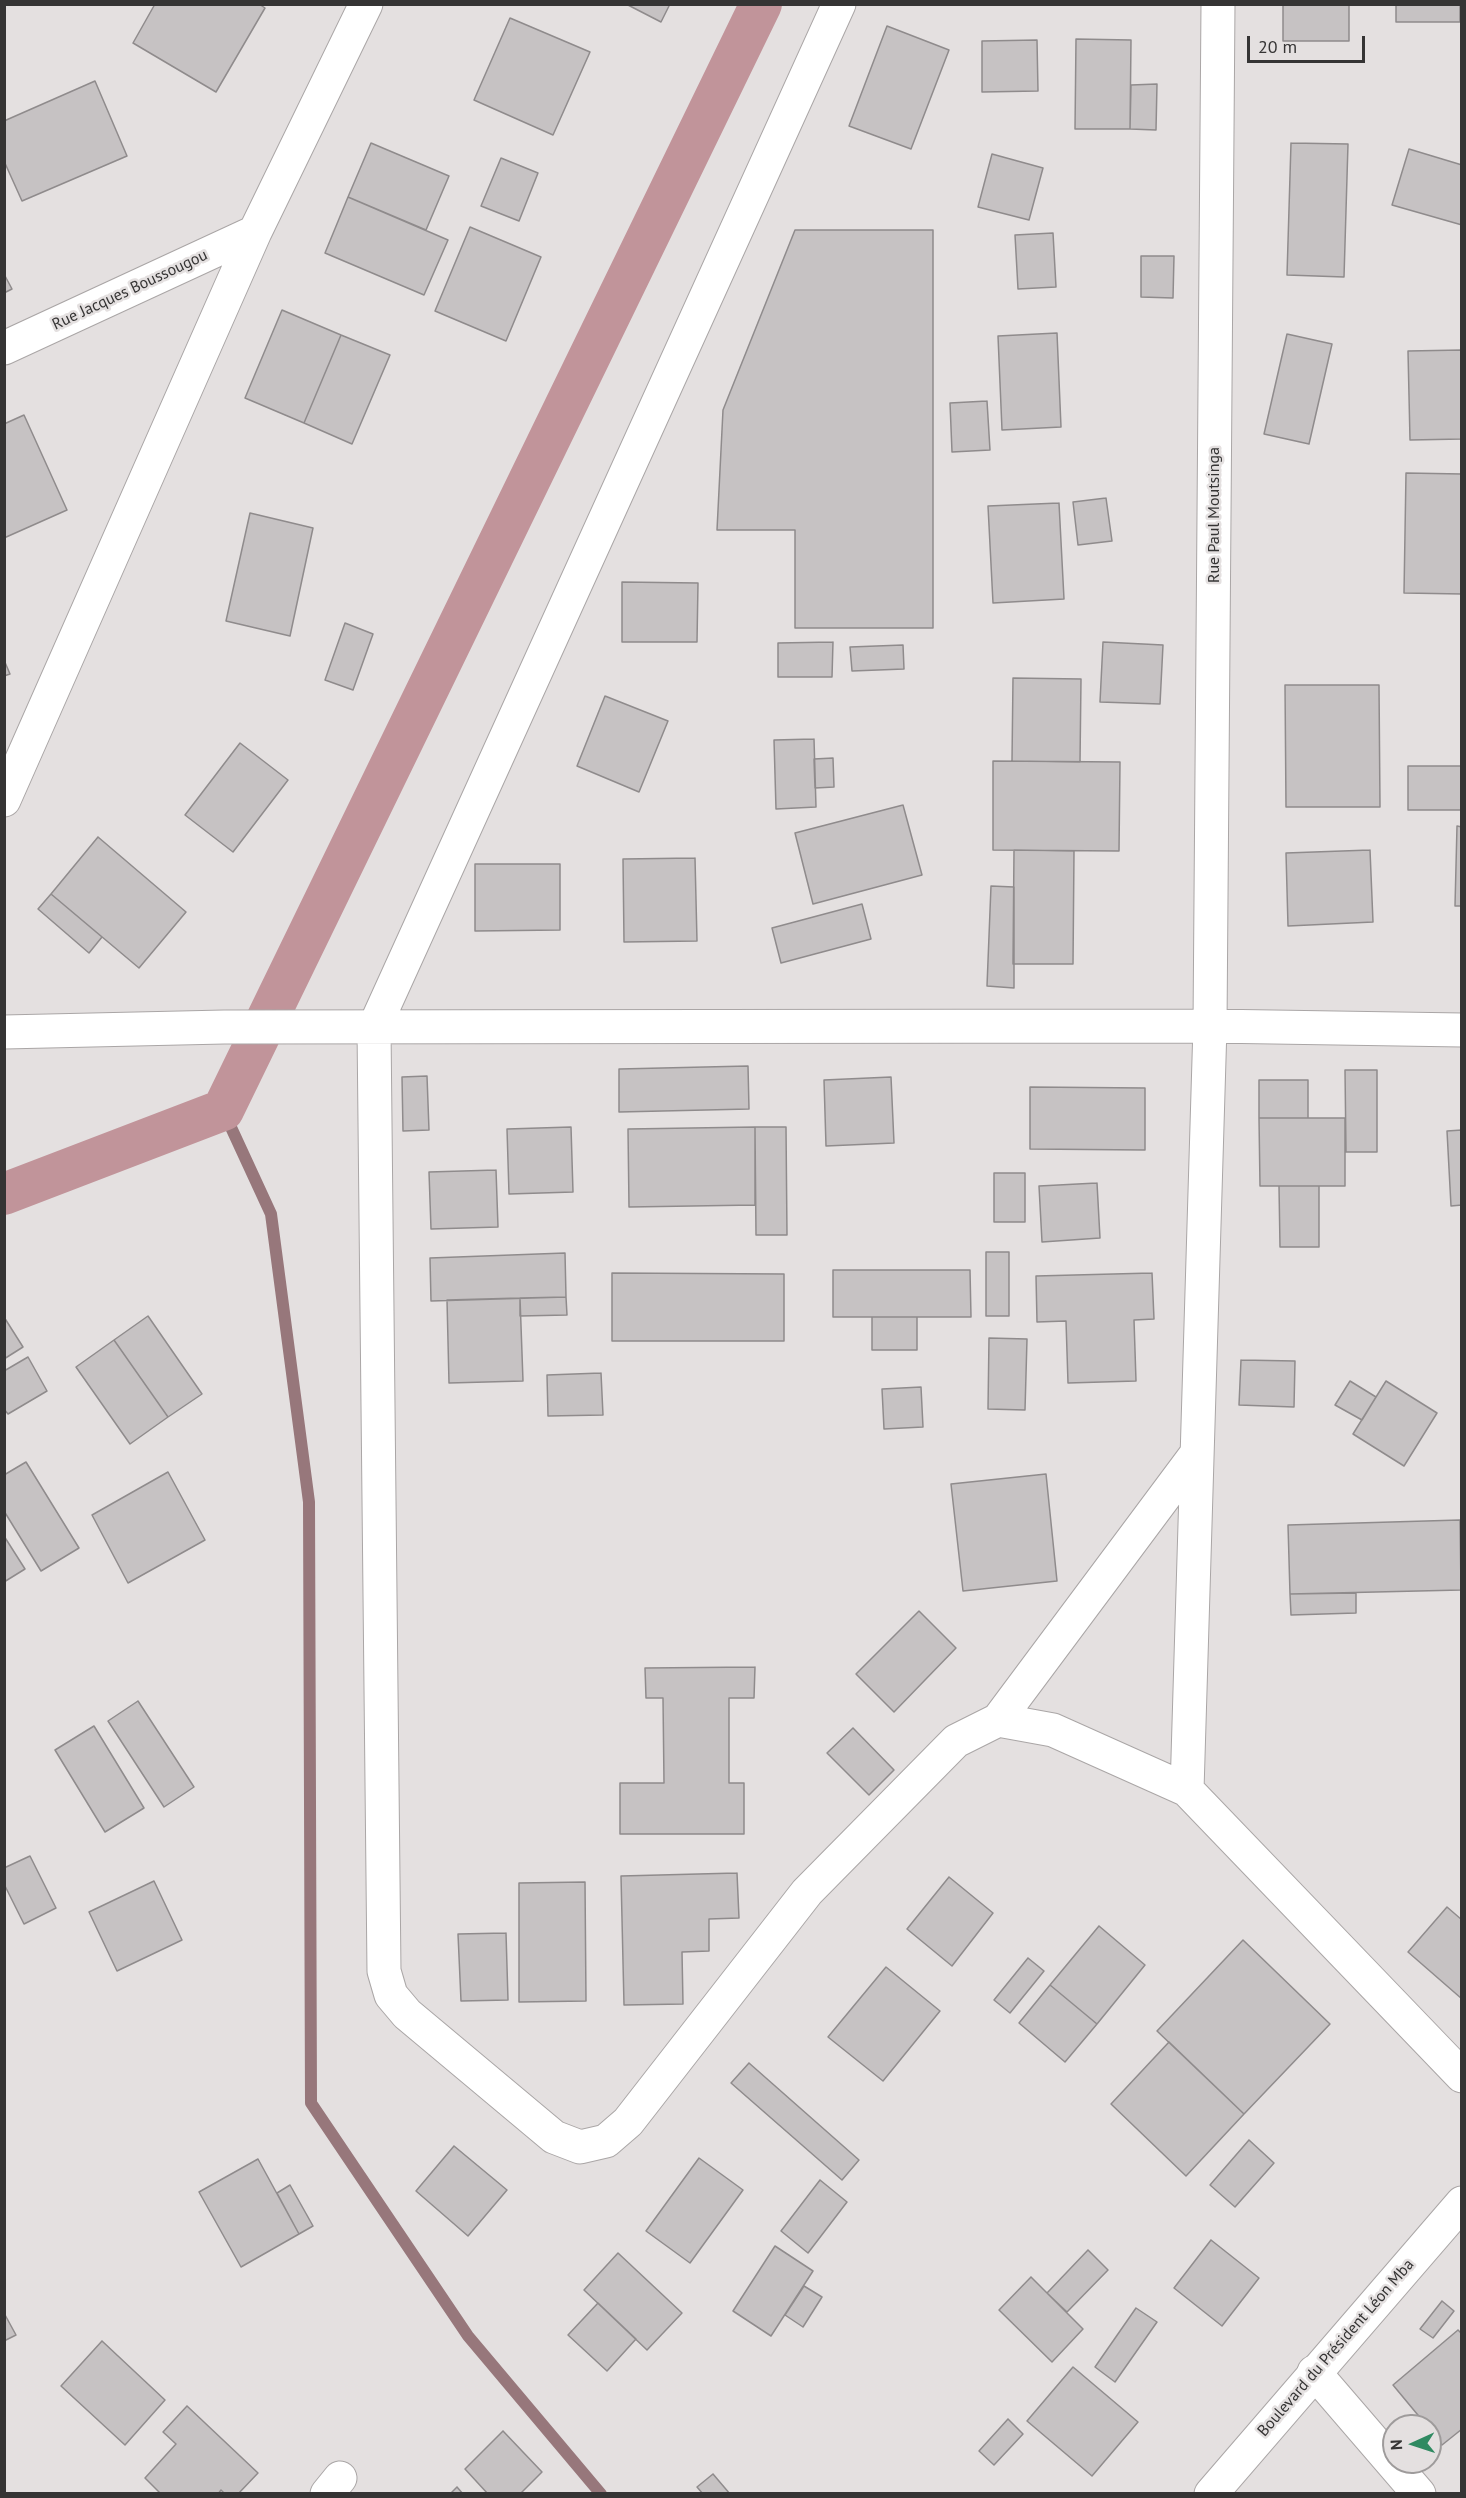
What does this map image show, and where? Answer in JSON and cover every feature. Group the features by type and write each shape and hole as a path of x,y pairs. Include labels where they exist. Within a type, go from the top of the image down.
{"street":[{"path":"4,800 255,232 366,4"},
{"path":"839,4 374,1028 384,1971 391,1995 407,2014 554,2138 580,2147 606,2141 628,2122 807,1892 956,1742 998,1720 1197,1453"},
{"name":"Rue Paul Moutsinga","path":"1187,1790 1210,1026 1218,4"},
{"name":"Rue Jacques Boussougou","path":"4,348 255,232"},
{"path":"4,1032 224,1027 327,1029 1210,1026 1461,1030"},
{"path":"998,1720 1053,1730 1187,1790 1461,2076"},
{"name":"Boulevard du Président Léon Mba","path":"1211,2493 1461,2203"},
{"path":"1314,2372 1419,2493"}],"building":[{"path":"155,4 259,4 265,8 216,92 133,43"},
{"path":"626,4 670,4 661,22"},
{"path":"1283,4 1349,4 1349,41 1283,41"},
{"path":"1396,4 1460,4 1460,22 1396,22"},
{"path":"510,18 590,52 553,135 474,100"},
{"path":"887,26 949,50 911,149 849,126"},
{"path":"1076,39 1131,40 1130,129 1075,129"},
{"path":"1037,40 1038,91 982,92 982,41"},
{"path":"95,81 127,156 22,201 4,161 4,121"},
{"path":"1157,84 1156,130 1130,129 1131,85"},
{"path":"371,143 449,176 426,230 348,197"},
{"path":"1291,143 1348,144 1344,277 1287,275"},
{"path":"1409,149 1462,165 1462,225 1392,205"},
{"path":"992,154 1043,168 1029,220 978,207"},
{"path":"501,158 538,173 519,221 481,206"},
{"path":"348,197 448,240 424,295 325,253"},
{"path":"470,227 541,257 506,341 435,311"},
{"path":"795,230 933,230 933,628 795,628 795,530 717,530 723,410"},
{"path":"1053,233 1056,287 1018,289 1015,235"},
{"path":"1141,256 1174,256 1173,298 1141,297"},
{"path":"4,274 12,289 4,293"},
{"path":"282,310 341,335 304,423 245,398"},
{"path":"1057,333 1061,427 1002,430 998,336"},
{"path":"1287,334 1332,344 1309,444 1264,434"},
{"path":"341,335 390,355 352,444 304,423"},
{"path":"1462,350 1462,439 1410,440 1408,351"},
{"path":"987,401 990,450 952,452 950,403"},
{"path":"24,415 67,510 4,538 4,424"},
{"path":"1406,473 1462,474 1462,594 1404,593"},
{"path":"1106,498 1112,541 1078,545 1073,502"},
{"path":"1059,503 1064,599 993,603 988,506"},
{"path":"250,513 313,528 290,636 226,621"},
{"path":"622,582 698,583 697,642 622,642"},
{"path":"345,623 373,634 353,690 325,680"},
{"path":"833,642 832,677 778,677 778,643"},
{"path":"1103,642 1163,645 1160,704 1100,702"},
{"path":"903,645 904,669 852,671 850,647"},
{"path":"4,660 10,674 4,676"},
{"path":"1013,678 1081,679 1080,762 1012,761"},
{"path":"1285,685 1379,685 1380,807 1286,807"},
{"path":"605,696 668,721 639,792 577,766"},
{"path":"814,739 816,807 776,809 774,740"},
{"path":"240,743 288,780 233,852 185,815"},
{"path":"833,758 834,787 815,788 814,759"},
{"path":"993,761 1120,762 1119,851 993,850"},
{"path":"1408,766 1462,766 1462,810 1408,810"},
{"path":"903,805 922,875 813,904 795,833"},
{"path":"1457,826 1462,827 1462,906 1455,906"},
{"path":"98,837 186,912 139,968 51,894"},
{"path":"1014,850 1074,851 1073,964 1013,964"},
{"path":"1370,850 1373,922 1288,926 1286,853"},
{"path":"695,858 697,941 624,942 623,859"},
{"path":"475,864 560,864 560,930 475,931"},
{"path":"991,886 1014,887 1014,988 987,986"},
{"path":"51,894 102,937 89,953 38,909"},
{"path":"862,904 871,939 781,963 772,928"},
{"path":"748,1066 749,1109 619,1112 619,1069"},
{"path":"1345,1070 1377,1070 1377,1152 1346,1152"},
{"path":"427,1076 429,1130 403,1131 402,1077"},
{"path":"891,1077 894,1143 826,1146 824,1080"},
{"path":"1259,1080 1308,1080 1308,1118 1259,1118"},
{"path":"1030,1087 1145,1088 1145,1150 1030,1149"},
{"path":"1259,1118 1345,1118 1345,1186 1260,1186"},
{"path":"571,1127 573,1192 509,1194 507,1129"},
{"path":"755,1127 755,1205 629,1207 628,1129"},
{"path":"755,1127 786,1127 787,1235 756,1235"},
{"path":"1462,1130 1462,1205 1451,1206 1447,1131"},
{"path":"496,1170 498,1227 431,1229 429,1172"},
{"path":"994,1173 1025,1173 1025,1222 994,1222"},
{"path":"1097,1183 1100,1238 1042,1242 1039,1186"},
{"path":"1279,1186 1319,1186 1319,1247 1280,1247"},
{"path":"986,1252 1009,1252 1009,1316 986,1316"},
{"path":"565,1253 566,1297 431,1301 430,1258"},
{"path":"833,1270 970,1270 971,1317 833,1317"},
{"path":"612,1273 784,1274 784,1341 612,1341"},
{"path":"1152,1273 1154,1319 1134,1320 1136,1381 1068,1383 1066,1321 1037,1322 1036,1276"},
{"path":"566,1297 567,1315 520,1316 520,1298"},
{"path":"520,1298 523,1381 449,1383 447,1300"},
{"path":"148,1316 202,1394 168,1417 114,1340"},
{"path":"4,1317 23,1347 4,1359"},
{"path":"872,1317 917,1317 917,1350 872,1350"},
{"path":"989,1338 1027,1339 1025,1410 988,1409"},
{"path":"114,1340 168,1417 130,1444 76,1367"},
{"path":"28,1357 47,1391 8,1414 4,1409 4,1371"},
{"path":"1241,1360 1295,1361 1294,1407 1239,1405"},
{"path":"601,1373 603,1415 548,1416 547,1375"},
{"path":"1350,1381 1376,1397 1362,1420 1335,1405"},
{"path":"1386,1381 1437,1413 1404,1466 1353,1434"},
{"path":"921,1387 923,1427 884,1429 882,1389"},
{"path":"26,1462 79,1548 41,1571 4,1511 4,1475"},
{"path":"168,1472 205,1540 128,1583 92,1515"},
{"path":"1046,1474 1057,1581 963,1591 951,1484"},
{"path":"1460,1520 1461,1590 1290,1594 1288,1525"},
{"path":"4,1536 25,1569 4,1582"},
{"path":"1356,1593 1356,1613 1291,1615 1290,1594"},
{"path":"919,1611 956,1648 894,1712 856,1674"},
{"path":"755,1667 754,1698 729,1698 729,1783 744,1783 744,1834 620,1834 620,1783 664,1783 663,1698 646,1698 645,1668"},
{"path":"138,1701 194,1787 164,1807 108,1721"},
{"path":"94,1726 144,1808 105,1832 55,1750"},
{"path":"853,1728 894,1770 869,1795 827,1753"},
{"path":"30,1856 56,1908 24,1924 4,1884 4,1868"},
{"path":"737,1873 739,1918 709,1919 709,1951 682,1952 683,2004 624,2005 621,1876"},
{"path":"949,1877 993,1913 952,1966 907,1929"},
{"path":"154,1881 182,1940 117,1971 89,1912"},
{"path":"585,1882 586,2001 519,2002 519,1883"},
{"path":"1447,1907 1462,1920 1462,1999 1408,1952"},
{"path":"1099,1926 1145,1965 1097,2024 1050,1985"},
{"path":"506,1933 508,2000 461,2001 458,1934"},
{"path":"1243,1940 1330,2024 1244,2114 1157,2031"},
{"path":"1028,1958 1044,1971 1010,2013 994,2000"},
{"path":"886,1967 940,2011 883,2081 828,2037"},
{"path":"1050,1985 1097,2024 1065,2062 1019,2023"},
{"path":"1169,2042 1244,2114 1186,2176 1111,2104"},
{"path":"749,2063 859,2160 842,2180 731,2083"},
{"path":"1249,2140 1274,2163 1235,2207 1210,2185"},
{"path":"454,2146 507,2190 468,2236 416,2191"},
{"path":"699,2158 743,2190 690,2263 646,2231"},
{"path":"258,2159 299,2234 241,2267 199,2192"},
{"path":"820,2180 847,2202 808,2253 781,2231"},
{"path":"290,2185 313,2226 299,2234 277,2193"},
{"path":"1211,2240 1259,2278 1222,2326 1174,2288"},
{"path":"775,2246 813,2271 771,2336 733,2311"},
{"path":"1088,2250 1108,2270 1067,2312 1047,2293"},
{"path":"618,2253 682,2313 647,2350 584,2290"},
{"path":"1031,2277 1083,2329 1052,2362 999,2310"},
{"path":"804,2286 822,2297 803,2327 785,2315"},
{"path":"1442,2301 1454,2311 1433,2338 1420,2329"},
{"path":"598,2303 636,2339 607,2371 568,2335"},
{"path":"1136,2308 1157,2322 1115,2382 1095,2367"},
{"path":"4,2313 16,2335 4,2341"},
{"path":"1458,2330 1462,2334 1462,2429 1442,2445 1442,2414 1417,2414 1393,2385"},
{"path":"102,2341 165,2400 125,2445 61,2386"},
{"path":"1073,2367 1138,2422 1092,2476 1027,2421"},
{"path":"187,2406 258,2473 238,2494 225,2494 221,2490 218,2494 161,2494 145,2478 176,2444 163,2432"},
{"path":"1008,2419 1023,2434 994,2465 979,2451"},
{"path":"503,2431 542,2472 520,2494 488,2494 465,2469"},
{"path":"713,2474 730,2494 703,2494 697,2487"},
{"path":"457,2487 463,2494 450,2494"}],"waterway":[{"path":"4,1194 223,1110 761,4"},
{"path":"223,1110 271,1214 309,1502 311,2103 468,2336 601,2494"}]}
